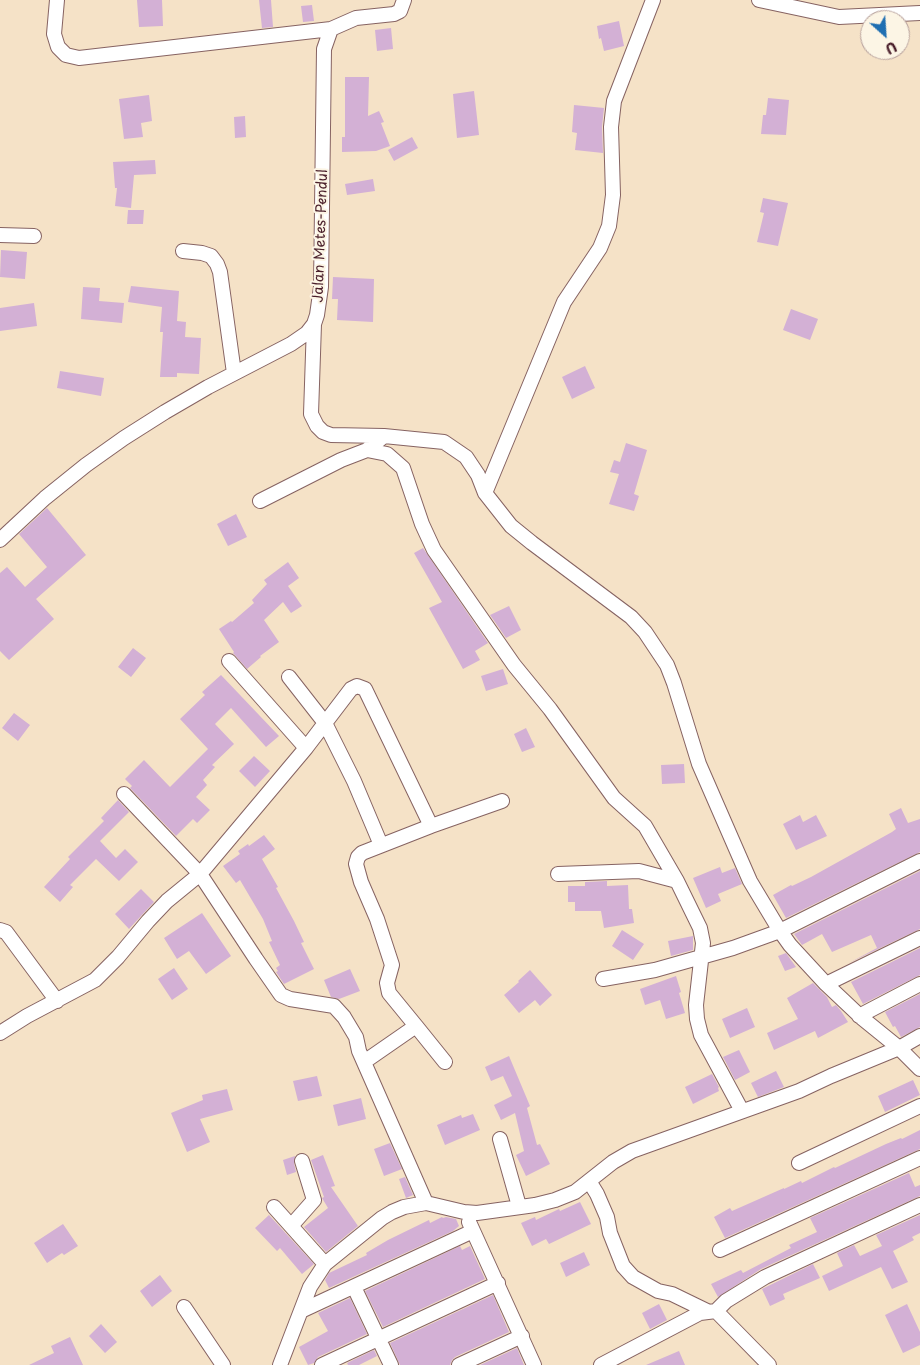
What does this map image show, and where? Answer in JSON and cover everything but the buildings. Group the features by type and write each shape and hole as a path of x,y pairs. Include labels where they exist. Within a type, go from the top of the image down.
{"street":[{"path":"57,0 54,34 58,47 66,55 79,58 331,28 356,18 394,14 400,11 404,0"},
{"path":"486,492 564,302 600,248 609,226 613,195 611,127 614,101 653,0"},
{"path":"759,0 839,17 920,13"},
{"name":"Jalan Metes-Pendul","path":"331,28 324,49 321,286 320,306 314,324 311,414 313,421 323,432 330,434 384,436"},
{"path":"0,234 34,236"},
{"path":"183,251 211,256 220,272 234,373"},
{"path":"0,540 45,498 86,465 165,412 234,373 299,340 308,333 314,324"},
{"path":"260,500 341,460 367,450 384,436 444,442 466,457 486,492 510,526 631,617 645,632 667,665 699,764 750,881 780,931 790,945 826,984 859,1016 900,1048 920,1069"},
{"path":"367,450 387,454 402,468 422,524 434,550 514,665 550,709 614,798 645,826 677,881 700,928 702,943 696,1005 701,1035 742,1111"},
{"path":"229,661 306,748"},
{"path":"289,677 324,723 354,781 381,846"},
{"path":"0,1033 27,1016 94,980 118,957 167,901 200,874 306,748 351,688 356,686 365,689 431,826"},
{"path":"124,794 200,874 281,995 290,999 334,1006 344,1017 356,1037 364,1062 426,1203"},
{"path":"445,1062 389,993 387,983 392,965 384,936 361,882 356,864 358,857 362,853 502,801"},
{"path":"603,979 655,970 733,948 780,931 920,861"},
{"path":"558,874 640,872 677,881"},
{"path":"0,930 6,932 58,1001"},
{"path":"826,984 920,938"},
{"path":"859,1016 920,984"},
{"path":"364,1062 416,1026"},
{"path":"280,1365 310,1287 325,1264 382,1218 404,1207 426,1203 464,1212 499,1211 555,1200 574,1192 613,1162 632,1151 799,1091 900,1048 920,1036"},
{"path":"799,1163 920,1106"},
{"path":"500,1139 519,1206"},
{"path":"720,1250 920,1158"},
{"path":"291,1226 314,1200 302,1161"},
{"path":"589,1181 607,1217 610,1233 623,1266 633,1277 658,1291 672,1294 711,1311 769,1365"},
{"path":"601,1365 692,1317 711,1311 765,1277 920,1205"},
{"path":"274,1207 325,1264"},
{"path":"464,1212 534,1365"},
{"path":"301,1311 473,1231"},
{"path":"322,1365 498,1283"},
{"path":"354,1287 391,1365"},
{"path":"184,1307 223,1365"},
{"path":"459,1365 522,1336"}]}
